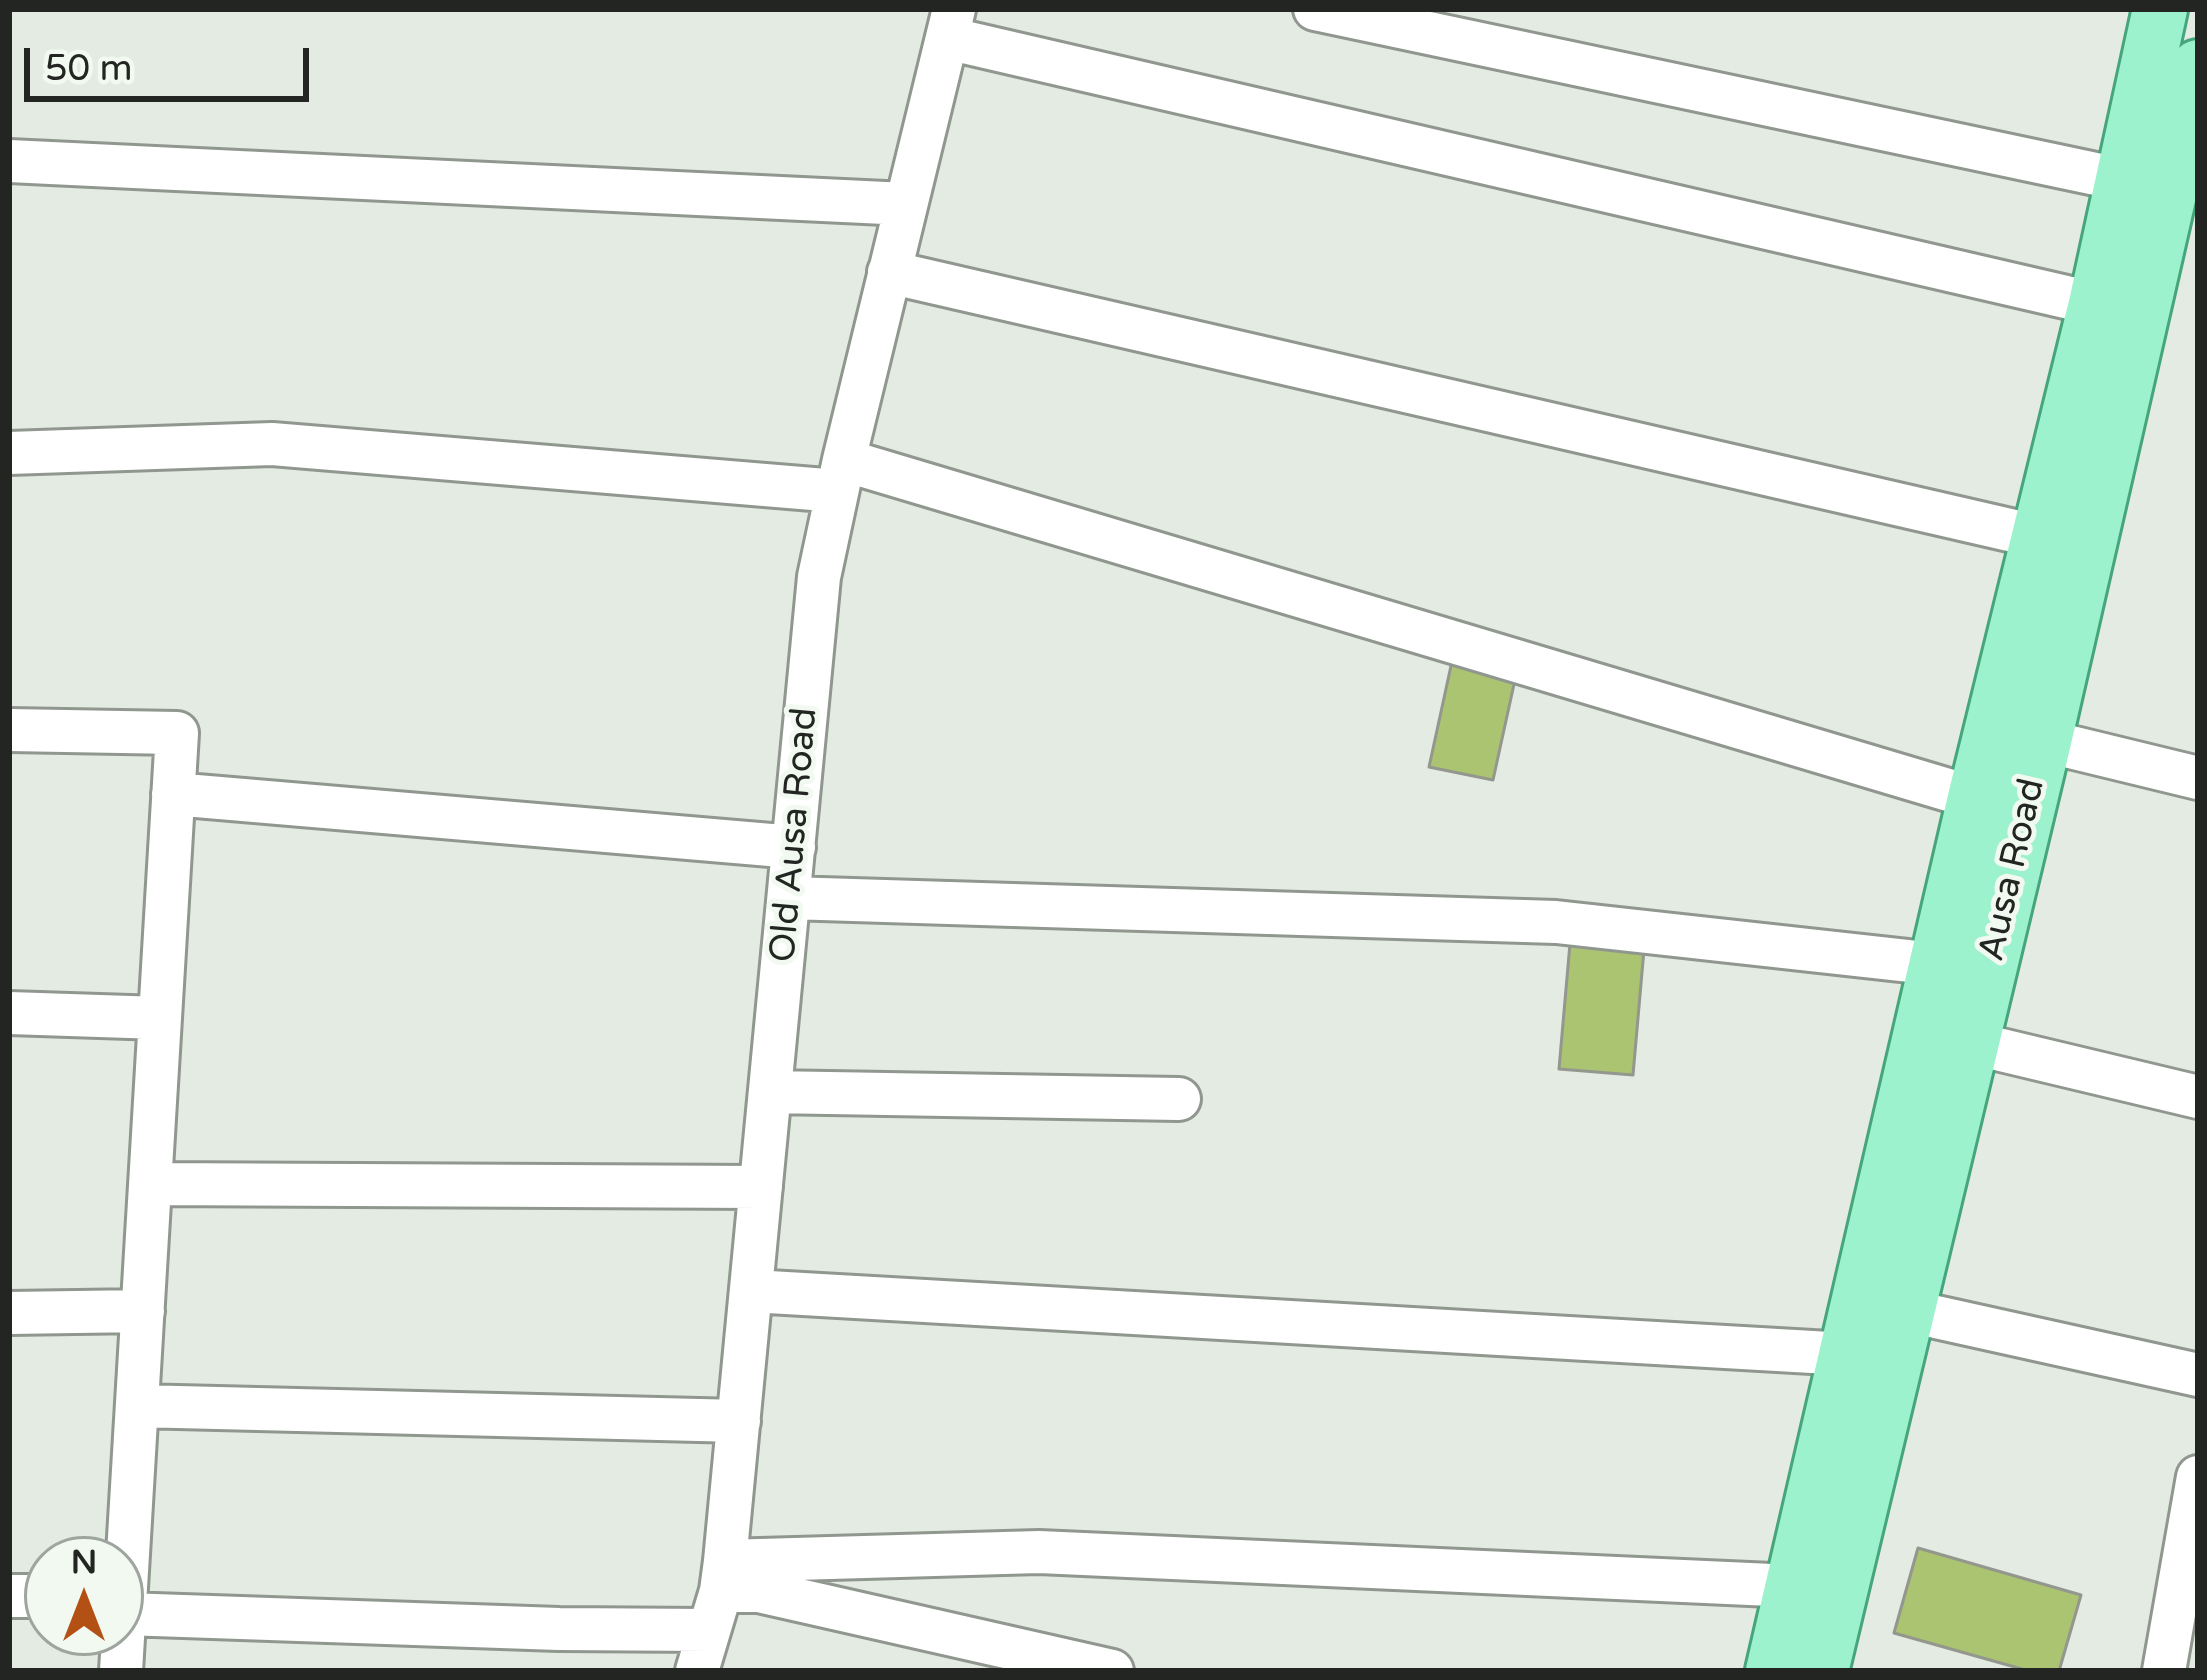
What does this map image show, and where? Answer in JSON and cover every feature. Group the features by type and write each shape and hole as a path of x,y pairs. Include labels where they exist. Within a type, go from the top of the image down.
{"main road":[{"path":"1773,1671 1975,798 2096,304 2160,9"},
{"name":"Ausa Road","path":"1821,1671 2187,166 2198,67"}],"street":[{"path":"1315,9 2124,180"},
{"path":"951,24 2096,304"},
{"name":"Old Ausa Road","path":"697,1671 718,1594 739,1421 819,578 951,24"},
{"path":"9,161 906,204"},
{"path":"890,272 2039,537"},
{"path":"9,453 272,444 841,476 1975,798"},
{"path":"1992,728 2198,778"},
{"path":"9,730 177,733 128,1536"},
{"path":"173,794 794,847"},
{"path":"789,898 1556,922 1936,964"},
{"path":"9,1012 160,1018"},
{"path":"1972,1043 2198,1097"},
{"path":"770,1092 1179,1099"},
{"path":"151,1184 761,1187"},
{"path":"751,1291 1847,1354"},
{"path":"9,1312 143,1311"},
{"path":"1909,1311 2198,1375"},
{"path":"137,1406 739,1421"},
{"path":"2164,1671 2198,1477"},
{"path":"144,1602 559,1630 718,1594 1039,1552 1794,1586"},
{"path":"718,1594 759,1591 1112,1671"}],"building":[{"path":"1454,652 1518,666 1493,780 1429,767"},
{"path":"1571,932 1645,938 1633,1075 1559,1069"},
{"path":"1918,1548 2081,1595 2059,1671 2029,1671 1894,1633"}]}
